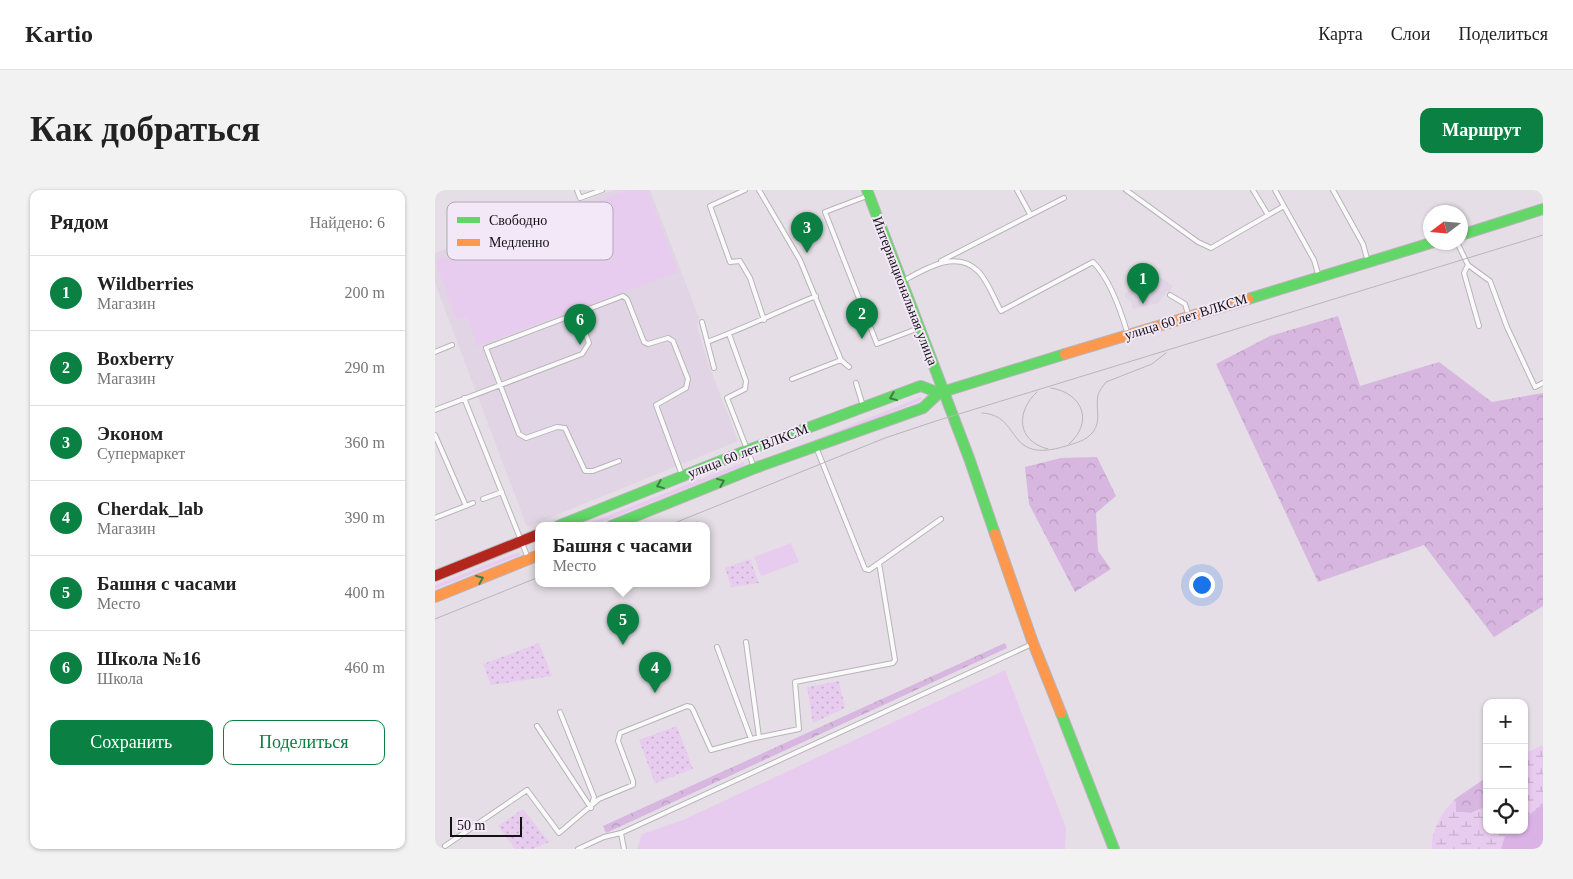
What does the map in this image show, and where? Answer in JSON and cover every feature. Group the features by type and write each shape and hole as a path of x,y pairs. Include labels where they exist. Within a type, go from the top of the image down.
{"street":[{"name":"Интернациональная улица","path":"868,193 1033,643 1114,849"},
{"path":"1468,233 1543,209"},
{"name":"улица 60 лет ВЛКСМ","path":"621,522 755,468 923,408 941,392 1423,245"},
{"name":"улица 60 лет ВЛКСМ","path":"568,522 748,450 921,386 941,392"},
{"path":"435,576 535,536"},
{"path":"435,598 535,557"}],"lane":[{"path":"577,190 580,198 602,190"},
{"path":"745,190 711,206 730,262 740,261 746,270 764,320"},
{"path":"759,190 787,236 816,296 841,360 849,366"},
{"path":"1017,190 1030,214"},
{"path":"1126,190 1198,242 1211,248 1284,206"},
{"path":"1253,190 1268,216"},
{"path":"1275,190 1314,260 1319,276"},
{"path":"1333,190 1363,244 1368,262"},
{"path":"868,193 825,212 877,344 919,328"},
{"path":"902,282 1064,198"},
{"path":"1461,250 1468,264 1490,281 1507,327 1535,387 1543,383"},
{"path":"938,263 958,261 974,268 979,272 1001,311 1093,262 1101,270 1123,318 1128,335"},
{"path":"1468,264 1464,273 1479,326"},
{"path":"1170,295 1185,304 1189,316"},
{"path":"619,461 593,471 585,471 565,428 557,427 526,438 519,434 487,348 623,296 627,299 644,342 648,344 668,338 673,341 688,385 682,391 656,405 682,476"},
{"path":"707,342 764,320 770,314 816,296"},
{"path":"435,410 501,387 582,354 589,343 578,313"},
{"path":"702,322 714,368"},
{"path":"729,334 746,380 745,389 727,398 755,468"},
{"path":"435,352 452,345"},
{"path":"792,379 841,360"},
{"path":"856,383 864,408"},
{"path":"465,398 529,560"},
{"path":"435,435 466,506"},
{"path":"815,447 863,566 869,570 941,519"},
{"path":"483,499 502,492"},
{"path":"435,518 473,503"},
{"path":"445,846 527,790 559,833 591,808 599,799 633,785 618,741 620,733 691,706 711,750 759,737 799,729 795,682 893,663 895,660 879,563"},
{"path":"746,642 759,737"},
{"path":"578,849 604,836 621,833 1033,643"},
{"path":"717,647 751,739"},
{"path":"560,712 594,797 591,808"},
{"path":"537,726 591,808"},
{"path":"621,833 624,849"}],"shaded area":[{"path":"613,190 650,190 699,318 697,327 708,363 738,441 539,522 535,522 527,527 435,283 435,253 447,249 447,260 613,260 613,202 579,202"},
{"path":"1148,269 1173,286 1158,303 1133,309 1131,301 1124,296 1132,285 1135,287"},
{"path":"1543,804 1543,849 1501,849 1507,834 1528,834 1528,816"}],"green space":[{"path":"628,190 647,190 678,272 477,346 467,317 457,320 435,261 447,257 447,260 613,260 613,202 595,202"},
{"path":"1338,316 1360,386 1439,362 1492,402 1543,393 1543,606 1494,637 1424,545 1318,582 1216,364 1270,336"},
{"path":"921,397 922,400 760,465 759,462"},
{"path":"1097,457 1116,496 1096,513 1098,551 1111,569 1075,592 1029,504 1025,467 1061,458"},
{"path":"744,462 745,465 602,522 592,522"},
{"path":"791,543 799,562 761,576 754,557"},
{"path":"519,552 520,555 435,589 435,585"},
{"path":"750,559 759,583 731,587 725,568"},
{"path":"539,643 552,676 491,685 483,664"},
{"path":"1005,643 1007,648 606,833 603,826"},
{"path":"1005,670 1066,828 1065,849 637,849 642,834 683,820"},
{"path":"839,681 845,708 813,723 807,687"},
{"path":"677,726 693,769 655,783 639,740"},
{"path":"1543,745 1543,804 1528,816 1528,789 1528,752"},
{"path":"1483,780 1483,808 1471,813 1456,812 1455,799"},
{"path":"1455,799 1456,812 1471,813 1483,808 1483,834 1507,834 1501,849 1432,849 1435,828 1445,810"},
{"path":"523,809 549,842 533,849 515,849 498,826"}],"tram line":[{"path":"677,522 885,438 936,421 1543,235"},
{"path":"982,413 995,416 1004,422 1023,444 1032,449 1046,450 1073,444 1087,438 1096,427 1098,395 1106,382 1152,364 1166,353"},
{"path":"1051,388 1071,396 1081,410 1083,418 1081,427 1069,444"},
{"path":"1037,392 1025,408 1023,425 1030,439 1037,445 1048,449"},
{"path":"435,619 535,579"}],"traffic: fast":[{"path":"867,190 969,458 995,534"},
{"path":"1468,233 1543,209"},
{"path":"1248,299 1423,245"},
{"path":"621,522 755,468 923,408 939,393 1065,354"},
{"path":"568,522 748,450 915,388 921,386 939,393"},
{"path":"1061,713 1114,849"}],"traffic: slow":[{"path":"1065,354 1248,299"},
{"path":"995,534 1033,643 1061,713"},
{"path":"435,597 535,557"}],"traffic: jam":[{"path":"435,576 535,536"}],"place":[{"name":"Эконом","path":"807,253"},
{"name":"Wildberries","path":"1143,304"},
{"name":"Boxberry","path":"862,339"},
{"name":"Школа №16","path":"580,345"},
{"name":"Башня с часами","path":"623,645"},
{"name":"Cherdak_lab","path":"655,693"}]}
